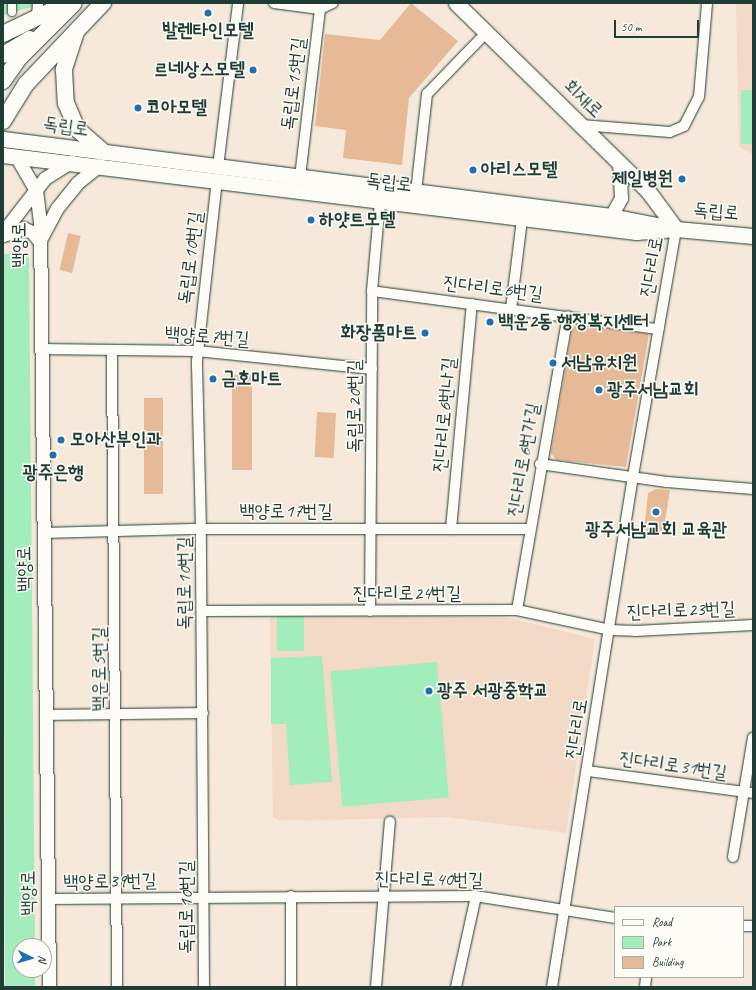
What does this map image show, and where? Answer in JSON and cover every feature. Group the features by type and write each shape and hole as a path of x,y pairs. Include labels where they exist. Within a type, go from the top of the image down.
{"main road":[{"path":"3,34 38,10 67,3"},
{"path":"3,81 20,57 74,3"},
{"path":"3,121 26,84 103,3"},
{"name":"회재로","path":"456,3 648,191 676,229"},
{"path":"3,55 53,25"},
{"path":"77,29 64,70 66,103 77,129 101,159"},
{"name":"독립로","path":"3,139 101,159 218,174 380,202 636,232 676,229"},
{"name":"독립로","path":"10,156 71,162 101,159"},
{"name":"독립로","path":"218,174 300,176 611,216 676,229 753,236"}],"street":[{"path":"12,3 12,12"},
{"path":"218,174 238,3"},
{"path":"274,3 320,9 333,3"},
{"path":"581,125 670,132 684,126 699,97 707,3"},
{"name":"독립로15번길","path":"300,176 320,9"},
{"path":"416,192 427,94 486,33"},
{"name":"백양로","path":"10,156 36,190 40,242 48,987"},
{"name":"독립로","path":"40,242 68,194 101,159"},
{"path":"3,232 36,190 57,168 71,162"},
{"path":"611,216 621,198 619,163"},
{"name":"독립로10번길","path":"204,987 202,611 197,351 218,174"},
{"name":"독립로20번길","path":"370,611 372,291 380,202"},
{"path":"511,309 522,219"},
{"path":"3,235 23,228 32,232 40,242"},
{"name":"진다리로","path":"552,987 588,772 633,476 676,229"},
{"name":"진다리로6번길","path":"372,291 658,329"},
{"name":"진다리로6번나길","path":"452,529 472,304"},
{"name":"진다리로6번가길","path":"517,610 540,464 568,316"},
{"name":"백양로7번길","path":"40,349 197,351 372,369"},
{"name":"백운로5번길","path":"112,351 116,532 117,987"},
{"path":"540,464 753,489"},
{"name":"백양로17번길","path":"43,533 201,529 529,529"},
{"name":"진다리로24번길","path":"202,611 517,610 610,630"},
{"name":"진다리로23번길","path":"610,630 679,631 753,625"},
{"path":"46,715 203,713"},
{"path":"733,856 748,792 753,738"},
{"name":"진다리로31번길","path":"588,772 748,792"},
{"path":"376,987 390,822"},
{"path":"291,896 291,987"},
{"name":"백양로39번길","path":"48,900 291,896"},
{"name":"진다리로40번길","path":"291,896 476,896 614,918"},
{"path":"456,987 476,896"}],"shaded area":[{"path":"736,3 753,3 753,154 739,147"},
{"name":"광주 서광중학교","path":"381,615 510,618 595,639 566,833 448,817 280,821 273,817 270,617"}],"green space":[{"path":"3,3 32,3 32,7 3,15"},
{"path":"741,90 753,90 753,144 741,144"},
{"path":"29,253 35,938 12,938 12,978 35,978 35,987 5,987 3,254"},
{"path":"277,616 304,616 304,651 277,651"},
{"path":"322,656 332,782 290,785 286,724 271,724 271,658"},
{"path":"437,662 449,797 342,807 330,671"}],"building":[{"path":"411,3 458,41 409,98 402,165 343,158 346,130 315,126 325,34 380,40"},
{"path":"68,233 81,236 72,273 59,270"},
{"name":"광주서남교회","path":"577,325 649,334 626,467 556,460 551,453 572,329"},
{"path":"232,375 252,375 252,470 232,470"},
{"path":"144,398 163,398 163,494 144,494"},
{"path":"317,412 336,413 334,458 315,457"},
{"name":"광주서남교회 교육관","path":"656,489 670,490 663,534 644,530 648,493"}],"place":[{"name":"발렌타인모텔","path":"208,13"},
{"name":"르네상스모텔","path":"253,70"},
{"name":"코아모텔","path":"138,108"},
{"name":"아리스모텔","path":"473,170"},
{"name":"제일병원","path":"682,179"},
{"name":"하얏트모텔","path":"311,220"},
{"name":"백운2동 행정복지센터","path":"490,322"},
{"name":"화장품마트","path":"425,333"},
{"name":"서남유치원","path":"553,363"},
{"name":"금호마트","path":"213,379"},
{"name":"광주서남교회","path":"599,390"},
{"name":"모아산부인과","path":"61,440"},
{"name":"광주은행","path":"53,455"},
{"name":"광주서남교회 교육관","path":"656,512"},
{"name":"광주 서광중학교","path":"429,691"}]}
